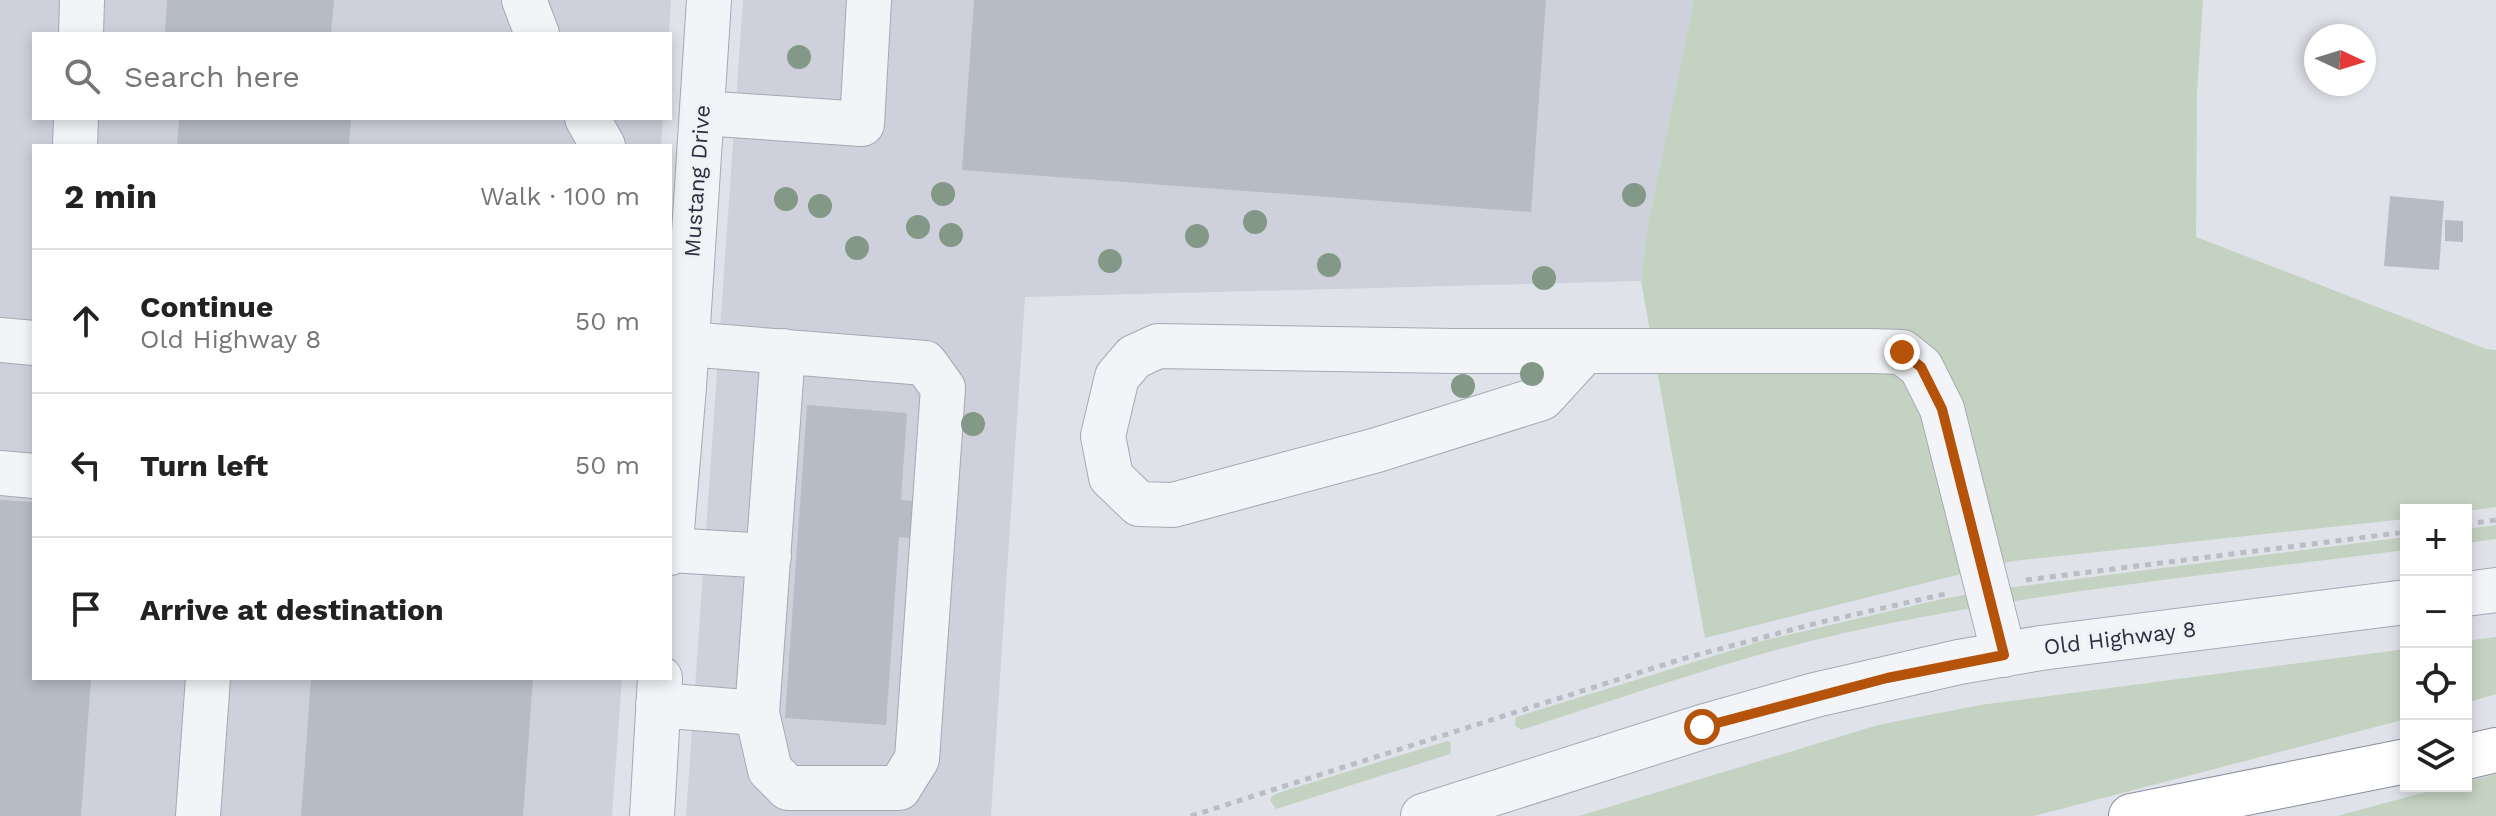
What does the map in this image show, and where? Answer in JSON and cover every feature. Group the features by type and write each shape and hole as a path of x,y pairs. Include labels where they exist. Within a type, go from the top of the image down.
{"highway":[{"path":"2472,748 2496,743"},
{"path":"2472,756 2496,750"},
{"path":"2131,816 2400,762"},
{"path":"2270,816 2400,775"}],"street":[{"path":"81,32 82,0"},
{"path":"524,0 536,32"},
{"name":"Mustang Drive","path":"672,511 677,387 687,344 681,246 702,113 709,0"},
{"path":"702,113 862,124 869,0"},
{"path":"75,144 76,120"},
{"path":"588,120 602,144"},
{"path":"0,340 32,343"},
{"path":"687,344 783,351 925,363 943,388 917,759 899,788 788,788 770,770 757,713 783,351"},
{"path":"1585,351 1542,398 1377,450 1173,505 1139,504 1111,477 1103,436 1117,377 1134,357 1158,346 1902,352 1921,367 1942,409 2004,655"},
{"path":"0,473 32,476"},
{"path":"672,536 769,556"},
{"path":"2472,593 2496,590"},
{"name":"Old Highway 8","path":"1423,816 1702,727 1815,695 1959,662 2400,603"},
{"path":"198,816 208,680"},
{"path":"652,816 659,691 757,713"}],"path":[{"path":"2472,523 2496,520"},
{"path":"1191,816 1682,659 1890,605 1988,586 2400,533"}],"shaded area":[{"path":"0,0 671,0 669,32 32,32 32,120 663,120 661,144 32,144 32,680 622,680 612,816 0,816"},
{"path":"743,0 1694,0 1647,229 1641,281 1025,297 991,816 686,816"}],"green space":[{"path":"1694,0 2203,0 2197,93 2196,237 2486,349 2496,350 2496,507 2472,510 2472,504 2400,504 2400,520 2013,561 1705,638 1641,281 1647,229"},
{"path":"2496,525 2496,539 2472,542 2472,528"},
{"path":"2400,538 2400,551 2054,595 1844,633 1722,666 1521,730 1515,725 1516,717 1762,641 1942,599 2006,588"},
{"path":"2496,637 2496,694 2472,701 2472,648 2472,640"},
{"path":"2400,650 2400,721 2034,816 1579,816 1878,725 1980,705"},
{"path":"1451,742 1450,754 1276,809 1270,800 1281,792"},
{"path":"2496,774 2496,816 2337,816 2426,792 2472,792 2472,780"}],"building":[{"path":"167,0 334,0 331,32 165,32"},
{"path":"974,0 1546,0 1531,212 962,170"},
{"path":"179,120 351,120 349,144 177,144"},
{"path":"2390,196 2444,201 2439,270 2384,266"},
{"path":"2445,220 2463,221 2463,242 2445,241"},
{"path":"807,405 907,413 901,500 929,502 927,539 899,537 886,725 785,718"},
{"path":"0,500 32,502 32,680 91,680 81,816 0,816"},
{"path":"311,680 533,680 523,816 301,816"}],"route":[{"path":"1702,727 1815,695 1959,662 2004,655 1942,409 1921,367 1902,352"}]}
